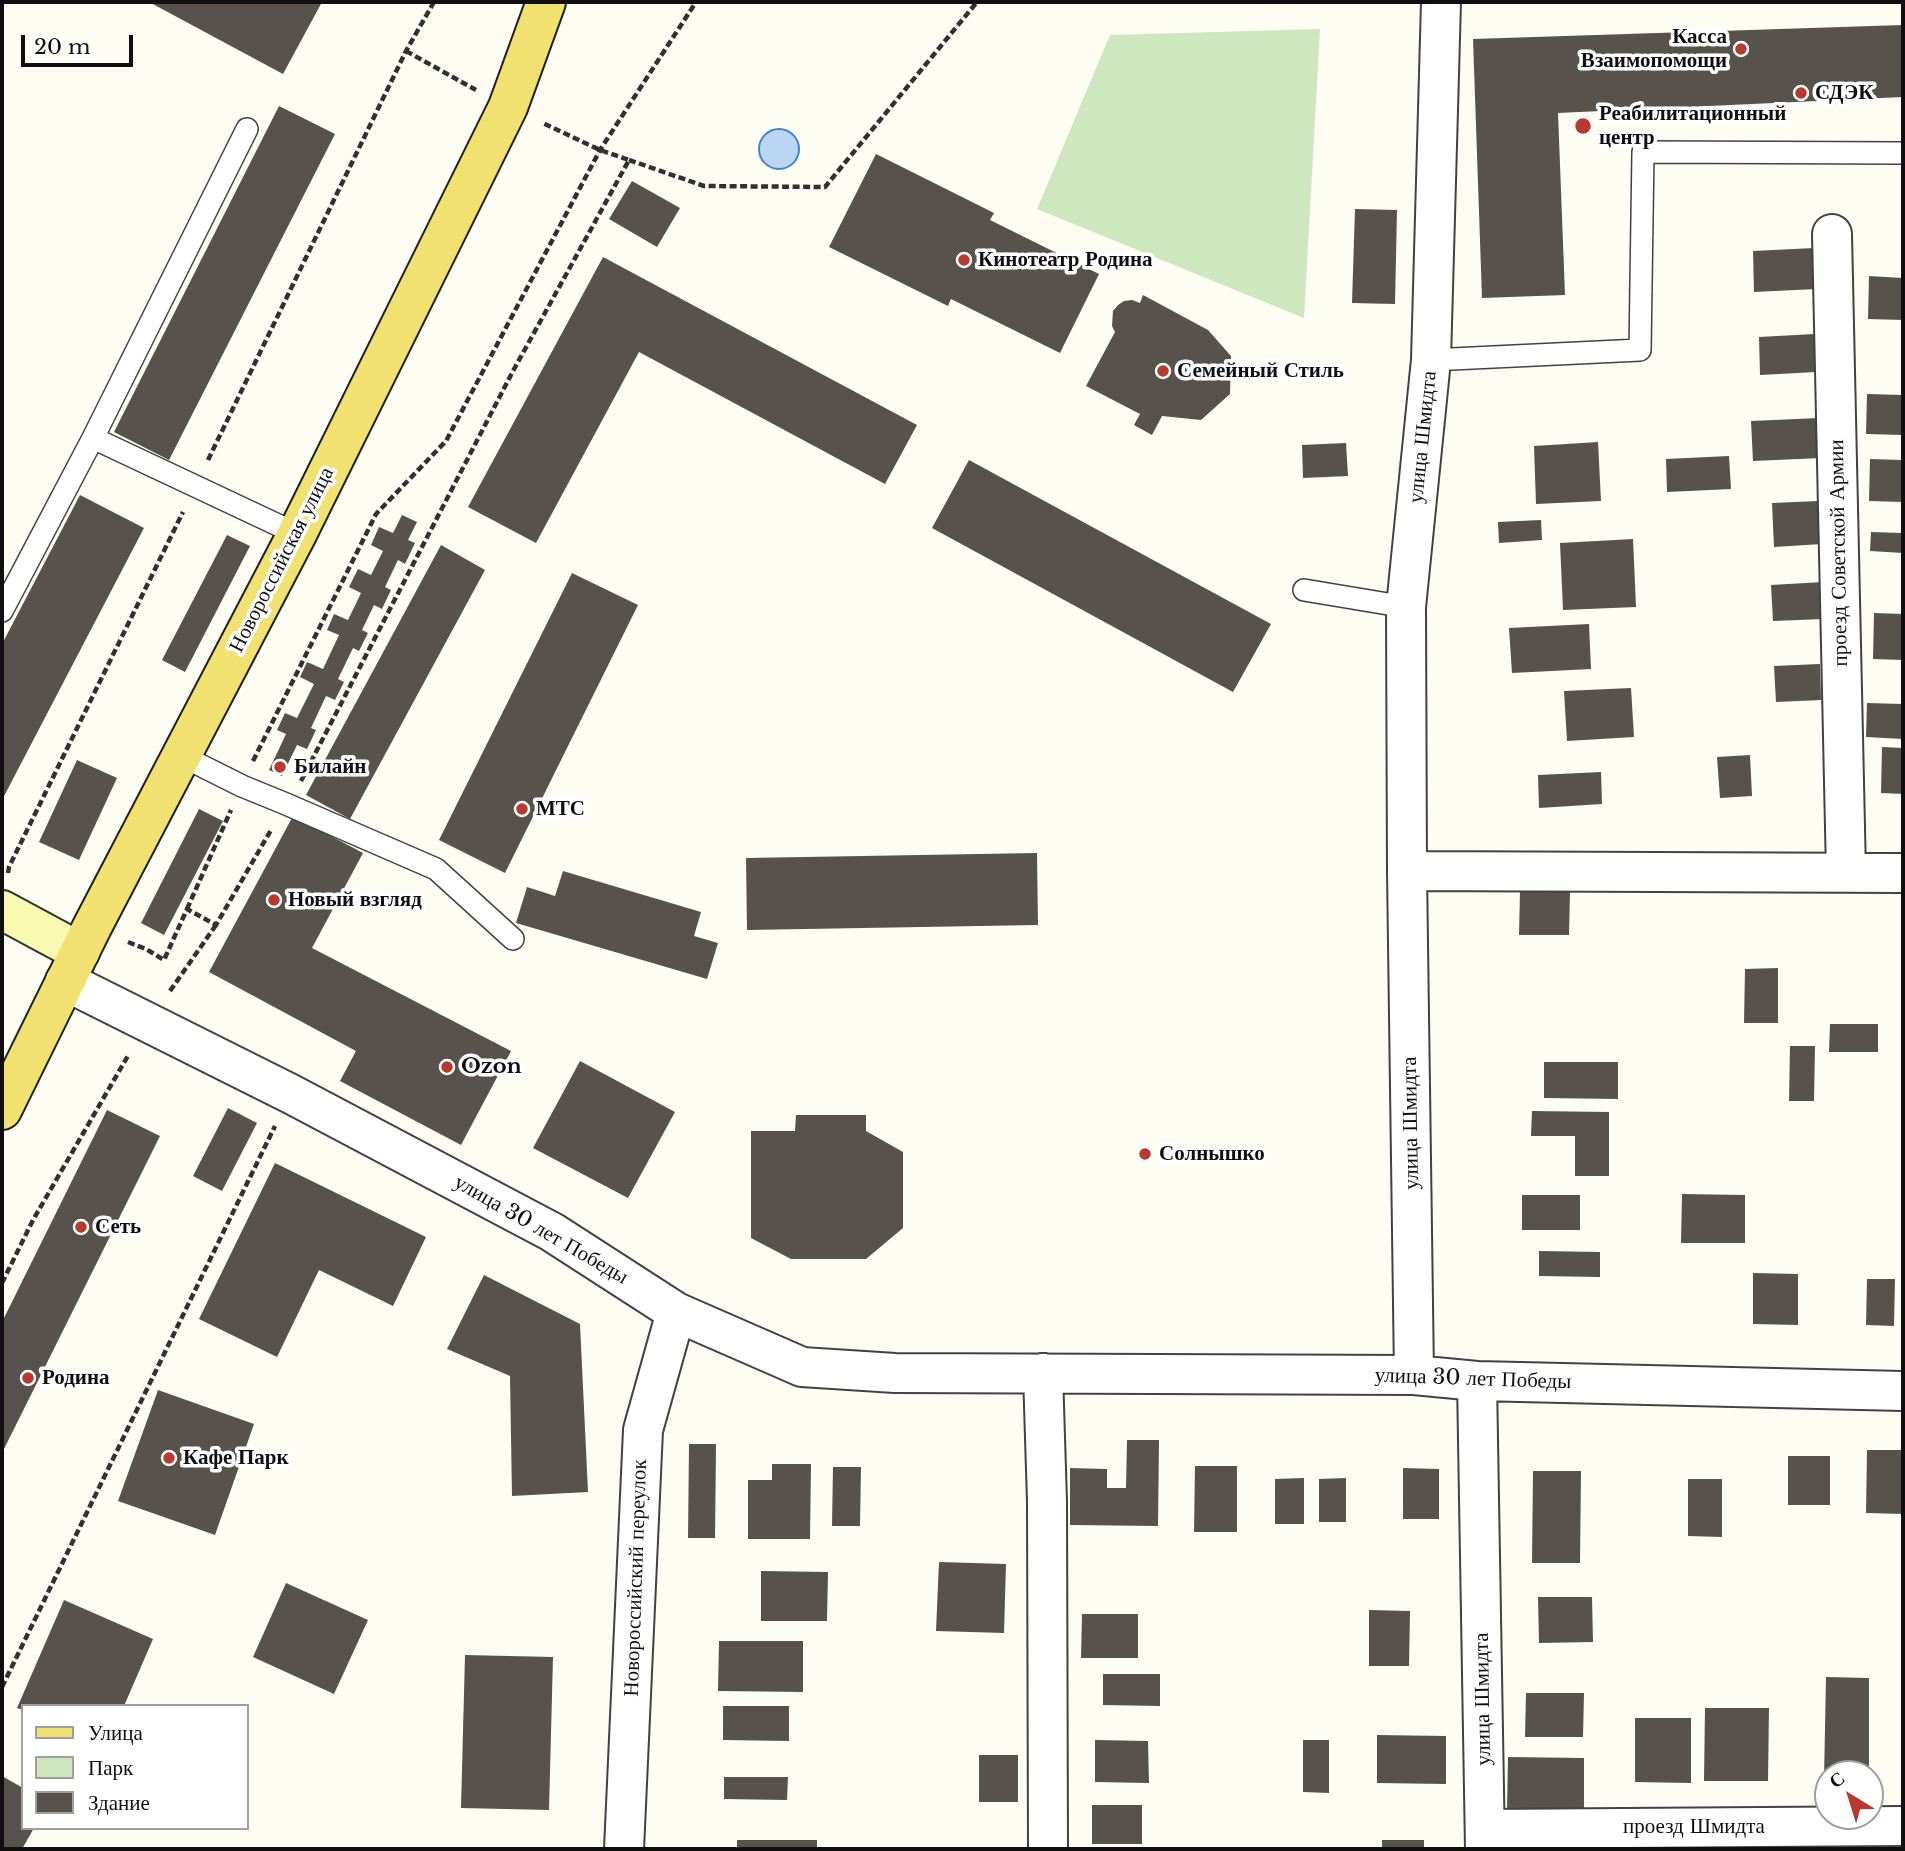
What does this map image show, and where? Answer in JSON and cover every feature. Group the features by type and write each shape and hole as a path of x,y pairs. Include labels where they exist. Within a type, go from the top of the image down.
{"main road":[{"name":"Новороссийская улица","path":"2,1110 79,953 297,534 508,107 546,2"}],"street":[{"name":"улица Шмидта","path":"1414,1375 1406,607 1431,360 1440,2"},
{"name":"проезд Советской Армии","path":"1832,234 1846,873"},
{"path":"1407,871 1903,873"},
{"name":"улица 30 лет Победы","path":"5,892 79,953 149,1022 552,1232 676,1312 802,1367 895,1373 1414,1375 1477,1381 1903,1391"},
{"name":"Новороссийский переулок","path":"624,1849 643,1430 676,1312"},
{"path":"1043,1373 1047,1502 1048,1849"},
{"name":"улица Шмидта","path":"1477,1381 1485,1839"},
{"name":"проезд Шмидта","path":"1485,1839 1903,1826"}],"lane":[{"path":"2,611 93,438 247,129"},
{"path":"1431,360 1640,350 1643,152 1903,153"},
{"path":"93,438 297,534"},
{"path":"1304,590 1406,607"},
{"path":"181,757 436,869 513,939"}],"path":[{"path":"5,892 9,867 406,51 435,2"},
{"path":"79,953 146,949 164,960 259,746 376,514 446,441 600,150 696,2"},
{"path":"406,51 508,107 600,150 705,186 825,187 977,2"},
{"path":"2,1283 33,1220 149,1022 216,925 302,780 513,371 629,160"},
{"path":"2,863 9,867"},
{"path":"187,909 216,925"},
{"path":"2,1687 291,1094"}],"green space":[{"path":"1320,29 1304,318 1037,209 1110,35"}],"water":[{"path":"779,129 787,130 793,135 798,141 798,157 793,163 787,168 779,169 771,168 765,163 760,157 759,149 760,141 765,135 771,130"}],"building":[{"path":"149,2 322,2 283,74"},
{"path":"1903,25 1903,97 1558,113 1565,295 1482,298 1473,39"},
{"path":"279,106 335,134 169,460 114,432"},
{"name":"Кинотеатр Родина","path":"876,154 994,213 990,220 1099,274 1060,353 951,299 948,306 829,247"},
{"path":"632,181 680,208 657,247 609,219"},
{"path":"1355,209 1397,210 1395,304 1352,303"},
{"path":"1814,248 1816,289 1754,292 1753,251"},
{"path":"603,257 917,425 885,484 639,352 536,543 468,507"},
{"path":"1869,276 1903,278 1903,320 1868,319"},
{"name":"Семейный Стиль","path":"1143,295 1208,330 1231,356 1230,394 1201,420 1162,416 1152,435 1134,425 1140,414 1086,386 1115,332 1112,326 1113,311 1124,301 1140,303"},
{"path":"1814,334 1816,372 1760,375 1759,337"},
{"path":"1867,394 1903,395 1903,435 1866,434"},
{"path":"1819,418 1821,458 1753,461 1751,421"},
{"path":"1598,442 1601,501 1536,504 1534,446"},
{"path":"1346,443 1348,476 1303,478 1302,445"},
{"path":"1729,456 1731,489 1667,492 1666,459"},
{"path":"1870,459 1903,460 1903,502 1869,501"},
{"path":"969,460 1271,624 1233,692 932,528"},
{"path":"80,495 144,528 2,800 2,644"},
{"path":"1819,501 1822,544 1774,547 1772,503"},
{"path":"402,515 417,522 408,540 415,543 405,564 398,560 385,587 391,590 382,609 374,605 362,630 368,633 359,651 353,648 338,679 344,682 335,700 326,696 311,728 316,730 307,749 297,745 282,776 269,770 286,734 277,730 285,713 297,718 314,684 300,677 307,662 323,669 339,635 327,630 334,614 348,620 361,593 349,587 358,569 371,575 383,551 371,545 379,527 393,533"},
{"path":"1541,520 1542,540 1499,543 1498,522"},
{"path":"1871,532 1903,533 1903,553 1870,551"},
{"path":"227,535 250,546 185,672 162,660"},
{"path":"1633,539 1636,607 1563,610 1560,543"},
{"path":"441,545 485,570 350,819 306,795"},
{"path":"572,573 638,605 505,873 439,840"},
{"path":"1823,582 1824,619 1773,621 1771,585"},
{"path":"1874,613 1903,614 1903,660 1873,659"},
{"path":"1589,624 1591,669 1512,673 1509,628"},
{"path":"1820,664 1821,700 1776,702 1774,666"},
{"path":"1631,688 1634,737 1567,741 1564,691"},
{"path":"1867,703 1903,704 1903,739 1866,737"},
{"path":"1882,747 1903,748 1903,794 1881,793"},
{"path":"1750,755 1752,796 1720,798 1717,757"},
{"path":"77,760 117,778 79,860 39,842"},
{"path":"1601,772 1602,804 1539,808 1538,775"},
{"path":"199,809 223,821 164,935 141,923"},
{"path":"293,816 363,853 312,948 511,1051 461,1145 340,1081 356,1051 209,972"},
{"path":"1037,853 1038,925 747,930 746,858"},
{"path":"563,871 701,912 694,936 718,943 707,979 516,923 527,887 555,896"},
{"path":"1520,891 1570,892 1569,935 1519,935"},
{"path":"1778,968 1778,1023 1744,1023 1745,969"},
{"path":"1830,1024 1878,1024 1878,1052 1829,1052"},
{"path":"1790,1046 1815,1046 1814,1101 1789,1101"},
{"path":"580,1061 675,1112 628,1198 533,1148"},
{"path":"1544,1062 1618,1062 1618,1099 1544,1098"},
{"path":"228,1108 257,1123 222,1191 193,1176"},
{"name":"Родина","path":"107,1110 160,1136 2,1453 2,1322"},
{"path":"1532,1111 1609,1112 1609,1176 1575,1176 1575,1136 1531,1136"},
{"path":"796,1115 866,1115 866,1131 903,1152 903,1228 866,1259 791,1259 751,1238 751,1131 795,1131"},
{"path":"275,1163 426,1237 393,1306 319,1270 277,1357 199,1319"},
{"path":"1682,1194 1745,1195 1745,1243 1681,1243"},
{"path":"1522,1195 1580,1195 1580,1230 1522,1230"},
{"path":"1539,1251 1600,1252 1600,1277 1539,1276"},
{"path":"1753,1273 1798,1274 1798,1325 1753,1324"},
{"path":"484,1275 580,1324 588,1492 512,1496 510,1376 447,1349"},
{"path":"1867,1279 1895,1279 1894,1326 1866,1325"},
{"path":"158,1390 254,1424 215,1535 118,1501"},
{"path":"1127,1440 1159,1440 1158,1526 1070,1525 1070,1468 1107,1469 1107,1488 1126,1488"},
{"path":"689,1444 716,1444 715,1538 688,1538"},
{"path":"1867,1450 1903,1450 1903,1514 1866,1513"},
{"path":"1788,1456 1830,1456 1830,1505 1788,1505"},
{"path":"772,1464 811,1464 810,1539 748,1539 748,1480 772,1480"},
{"path":"1195,1466 1237,1466 1237,1532 1194,1532"},
{"path":"833,1467 861,1467 860,1526 832,1526"},
{"path":"1403,1468 1439,1469 1439,1519 1403,1519"},
{"path":"1533,1471 1581,1471 1580,1563 1532,1563"},
{"path":"1304,1478 1304,1524 1275,1524 1275,1479"},
{"path":"1346,1478 1346,1522 1319,1522 1319,1479"},
{"path":"1688,1479 1722,1479 1722,1537 1688,1536"},
{"path":"939,1562 1006,1564 1004,1633 936,1631"},
{"path":"761,1571 828,1572 827,1621 761,1621"},
{"path":"286,1583 368,1620 334,1694 253,1657"},
{"path":"1538,1597 1592,1597 1593,1642 1539,1643"},
{"path":"64,1600 153,1639 125,1704 21,1704 21,1709 17,1708"},
{"path":"1369,1610 1410,1611 1409,1666 1369,1666"},
{"path":"1082,1614 1138,1614 1138,1658 1081,1658"},
{"path":"719,1641 803,1641 803,1692 718,1691"},
{"path":"465,1655 553,1657 549,1810 461,1808"},
{"path":"1103,1674 1160,1674 1160,1706 1103,1705"},
{"path":"1826,1677 1869,1678 1869,1760 1824,1760"},
{"path":"1526,1693 1584,1693 1583,1737 1525,1737"},
{"path":"723,1706 789,1706 789,1741 723,1740"},
{"path":"1705,1708 1769,1708 1768,1781 1704,1781"},
{"path":"1635,1718 1691,1718 1691,1783 1635,1782"},
{"path":"1377,1735 1446,1736 1446,1784 1377,1783"},
{"path":"1095,1740 1148,1741 1149,1783 1095,1782"},
{"path":"1303,1740 1329,1740 1329,1793 1303,1792"},
{"path":"979,1755 1018,1755 1018,1802 979,1802"},
{"path":"1508,1757 1584,1758 1584,1810 1507,1810"},
{"path":"2,1776 21,1787 21,1830 33,1830 22,1849 2,1849"},
{"path":"724,1777 788,1777 787,1800 724,1799"},
{"path":"1092,1805 1142,1805 1142,1844 1092,1844"},
{"path":"737,1840 817,1840 817,1849 737,1849"},
{"path":"1382,1840 1424,1840 1424,1849 1382,1849"}],"place":[{"name":"Касса Взаимопомощи","path":"1741,49"},
{"name":"СДЭК","path":"1801,93"},
{"name":"Реабилитационный центр","path":"1583,126"},
{"name":"Кинотеатр Родина","path":"964,260"},
{"name":"Семейный Стиль","path":"1163,371"},
{"name":"Билайн","path":"280,767"},
{"name":"МТС","path":"522,809"},
{"name":"Новый взгляд","path":"274,900"},
{"name":"Ozon","path":"447,1067"},
{"name":"Солнышко","path":"1145,1154"},
{"name":"Сеть","path":"81,1227"},
{"name":"Родина","path":"28,1378"},
{"name":"Кафе Парк","path":"169,1458"}]}
